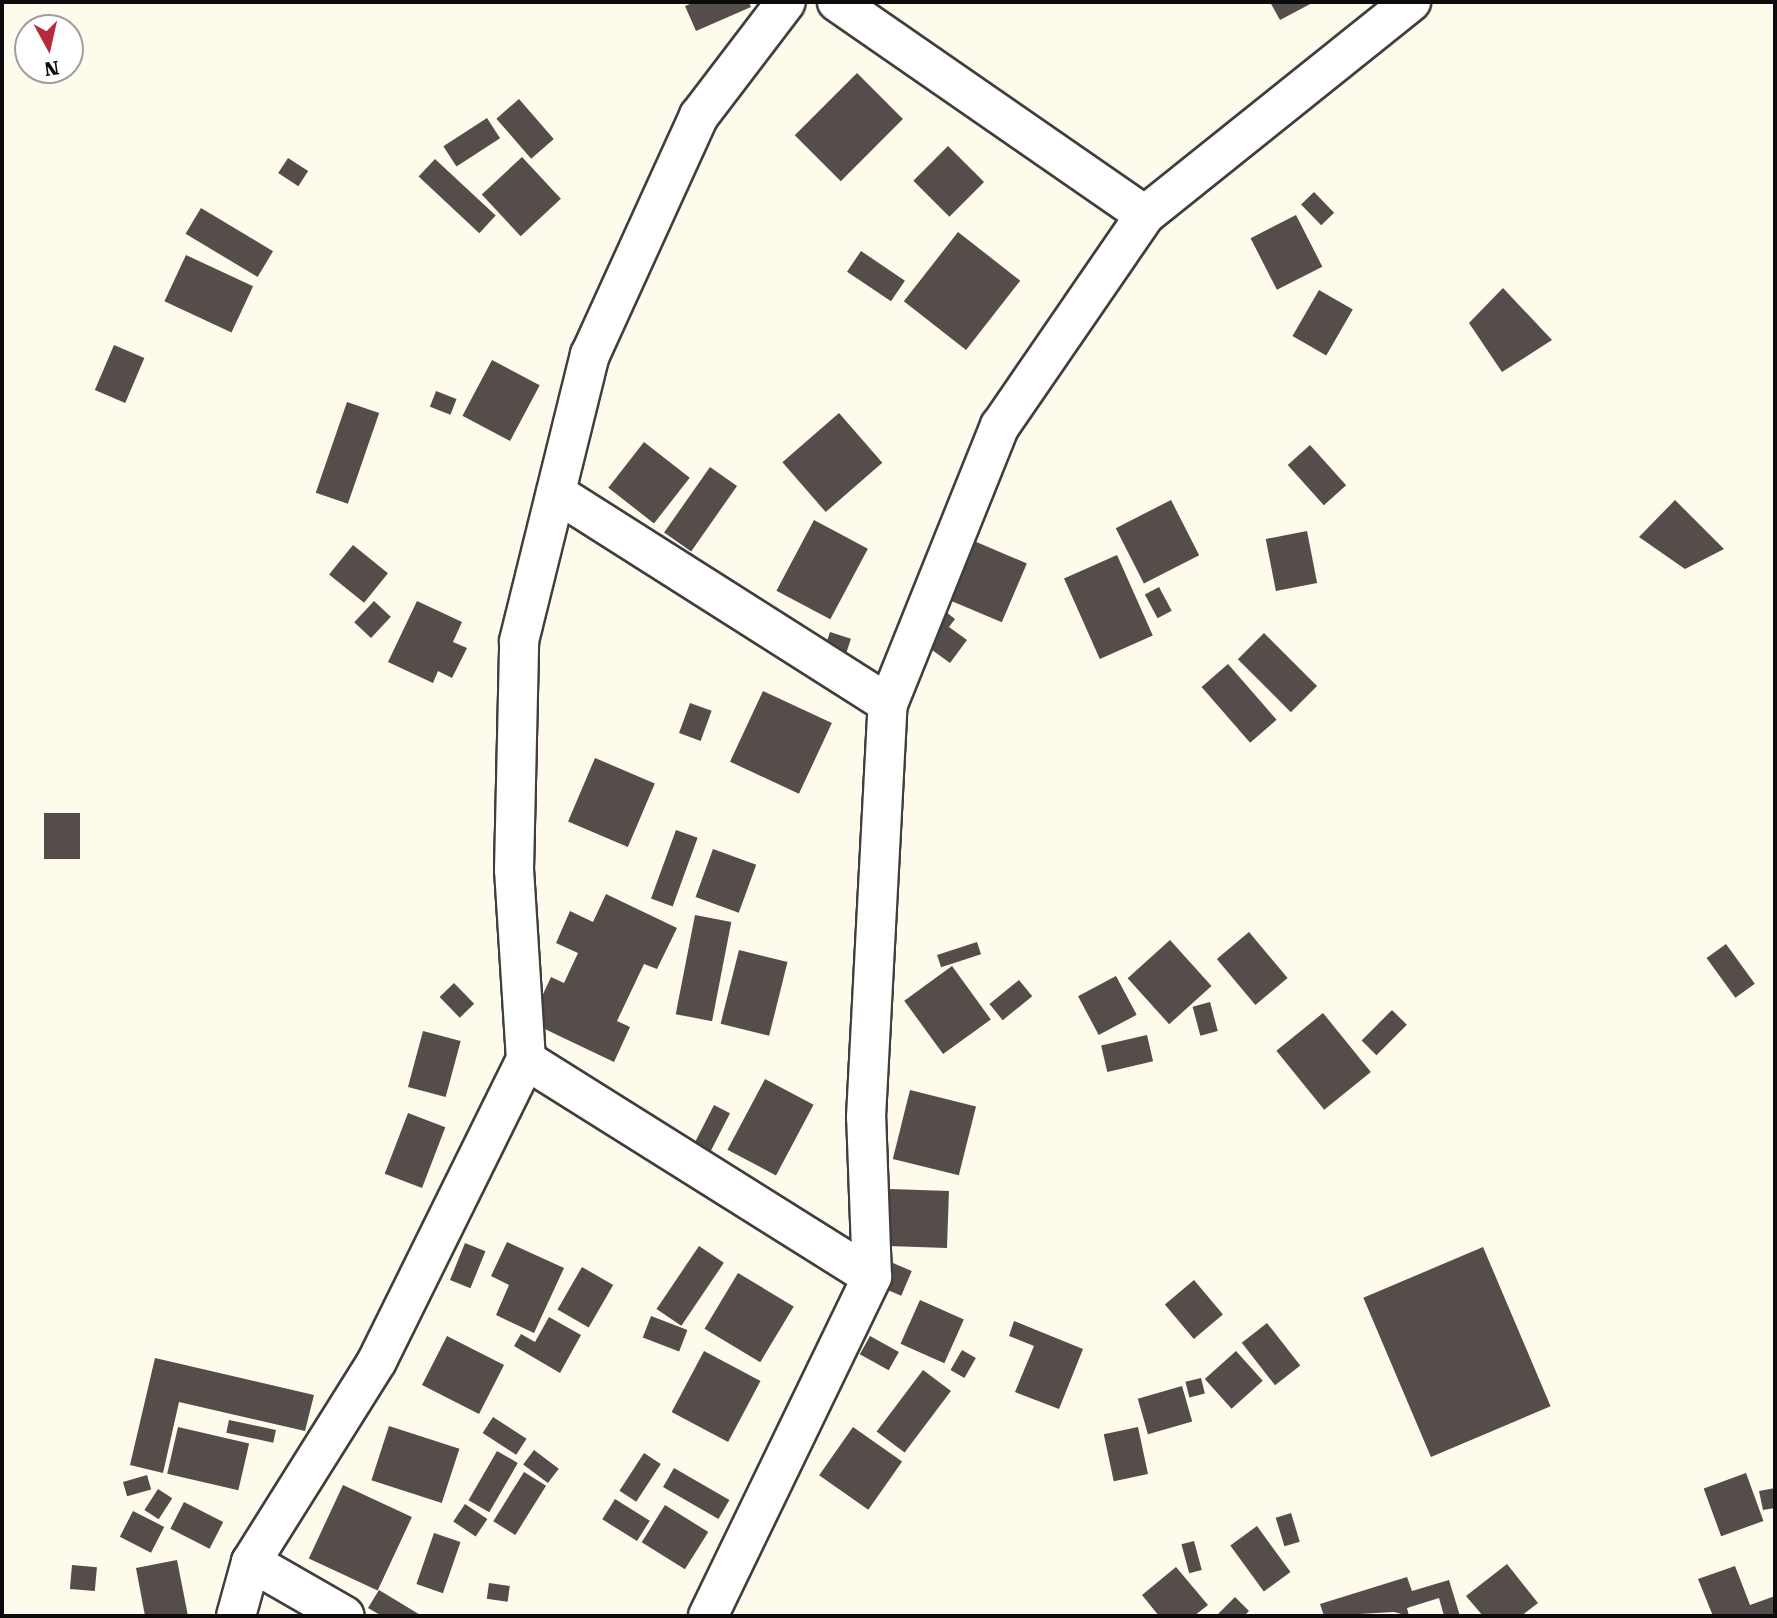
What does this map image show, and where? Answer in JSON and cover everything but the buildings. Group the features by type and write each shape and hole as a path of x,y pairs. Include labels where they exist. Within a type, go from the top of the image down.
{"street":[{"path":"236,1616 251,1562 377,1361 527,1060 514,870 519,641 590,355 699,116 786,2"},
{"path":"837,2 1145,215"},
{"path":"708,1616 872,1277 866,1117 888,704 1000,426 1145,215 1411,2"},
{"path":"556,494 888,704"},
{"path":"527,1060 872,1277"},
{"path":"251,1562 345,1616"}]}
